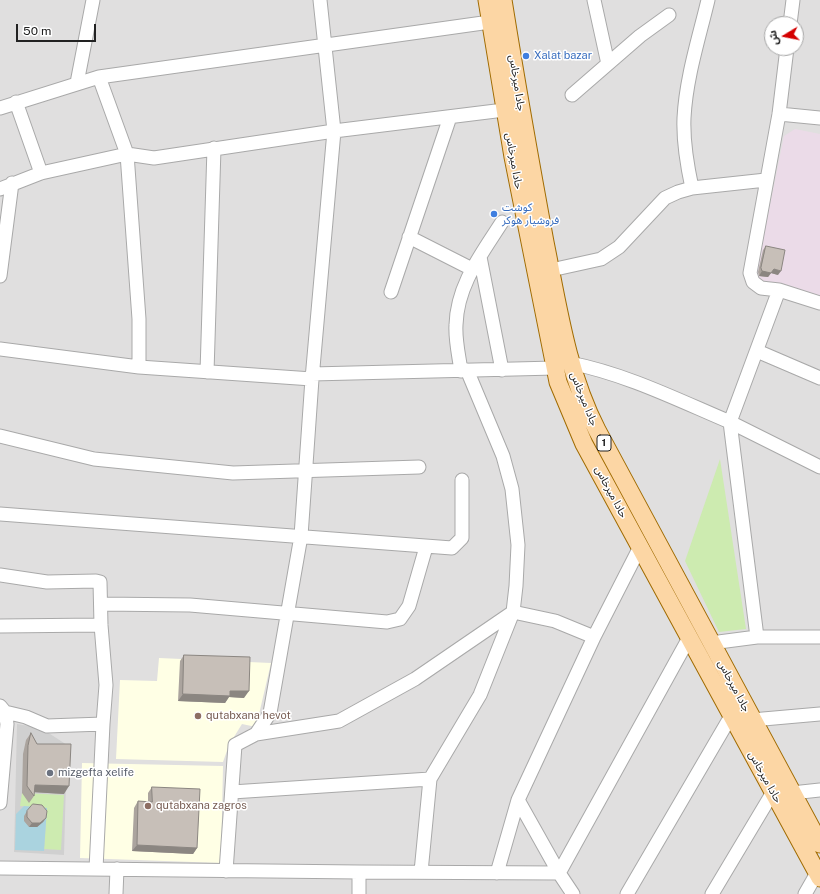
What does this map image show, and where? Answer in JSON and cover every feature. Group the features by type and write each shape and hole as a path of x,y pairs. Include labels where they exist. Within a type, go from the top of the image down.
{"main road":[{"name":"حادا ميرخاس","path":"487,0 504,110 526,224 563,366 558,382 573,420 640,547 819,876"},
{"name":"جادا ميرخاس","path":"504,0 527,145 551,270 563,366 578,387 590,416 752,720 820,844"}],"street":[{"path":"77,84 93,0"},
{"path":"256,734 270,713 301,536 312,377 334,131 320,0"},
{"path":"594,0 608,64"},
{"path":"692,188 686,156 684,118 687,91 708,0"},
{"path":"791,16 793,0"},
{"path":"572,95 640,36 669,15"},
{"path":"0,108 100,77 326,47 490,22"},
{"path":"786,56 779,114 766,180 750,278 757,286 779,290 820,303"},
{"path":"100,77 127,154 139,319 139,367"},
{"path":"16,102 41,173"},
{"path":"0,189 12,183 41,173 127,154 154,158 334,131 504,110"},
{"path":"779,114 820,118"},
{"path":"391,292 450,117"},
{"path":"207,372 214,148"},
{"path":"551,270 601,259 619,247 665,198 692,188 766,180"},
{"path":"0,276 12,183"},
{"path":"421,872 430,779 480,695 513,612 518,545 512,489 503,456 464,370 456,325 460,300 472,269 502,222"},
{"path":"409,237 472,269"},
{"path":"480,257 502,370"},
{"path":"757,638 730,422 779,290"},
{"path":"0,349 139,367 312,377 464,370 502,370 563,366 602,369 730,422 820,467"},
{"path":"757,351 820,378"},
{"path":"0,436 94,459 233,473 419,468"},
{"path":"0,514 452,548 462,538 462,480"},
{"path":"100,604 190,605 387,622 400,619 409,606 426,547"},
{"path":"497,873 518,800 594,637 640,547"},
{"path":"0,575 47,582 100,582 101,625 106,685 96,869"},
{"path":"226,871 235,744 256,734 339,721 415,678 513,612 555,622 594,637"},
{"path":"0,626 101,625"},
{"path":"711,643 757,638 820,637"},
{"path":"559,873 689,638"},
{"path":"3,709 47,726 103,724"},
{"path":"0,803 0,788 7,724 3,709"},
{"path":"752,720 820,714"},
{"path":"627,894 731,716"},
{"path":"232,792 430,779"},
{"path":"792,793 820,790"},
{"path":"712,894 773,792"},
{"path":"518,800 559,873 573,894"},
{"path":"0,868 559,873"},
{"path":"116,894 117,869"},
{"path":"359,872 359,894"},
{"path":"805,894 819,876"}],"shaded area":[{"path":"0,0 820,0 820,894 0,894"},
{"path":"795,129 820,134 820,296 755,279 784,136"},
{"path":"159,658 271,663 256,727 242,724 229,745 223,762 116,759 120,680 157,681"},
{"path":"17,724 41,728 67,745 64,855 14,852"},
{"path":"82,763 223,766 221,863 80,858"}],"green space":[{"path":"720,459 746,629 719,632 685,561"},
{"path":"22,793 64,795 61,850 44,849 47,808 20,806"}],"water":[{"path":"24,806 47,808 44,851 15,850 16,814"}],"building":[{"path":"766,246 785,250 781,271 774,269 771,273 762,271 761,268"},
{"path":"184,655 250,657 249,691 230,691 230,696 183,694"},
{"path":"31,733 37,744 71,744 69,786 35,785 34,796 27,786 28,746"},
{"path":"152,787 200,789 197,848 137,845 138,801 152,802"},
{"path":"33,804 42,805 47,811 46,818 40,823 32,823 27,817 27,811"}],"place":[{"name":"Xalat bazar","path":"526,56"},
{"name":"كوشت فروشيار هوكر","path":"494,214"},
{"name":"qutabxana hevot","path":"198,716"},
{"name":"mizgefta xelife","path":"50,773"},
{"name":"qutabxana zagros","path":"148,806"}]}
